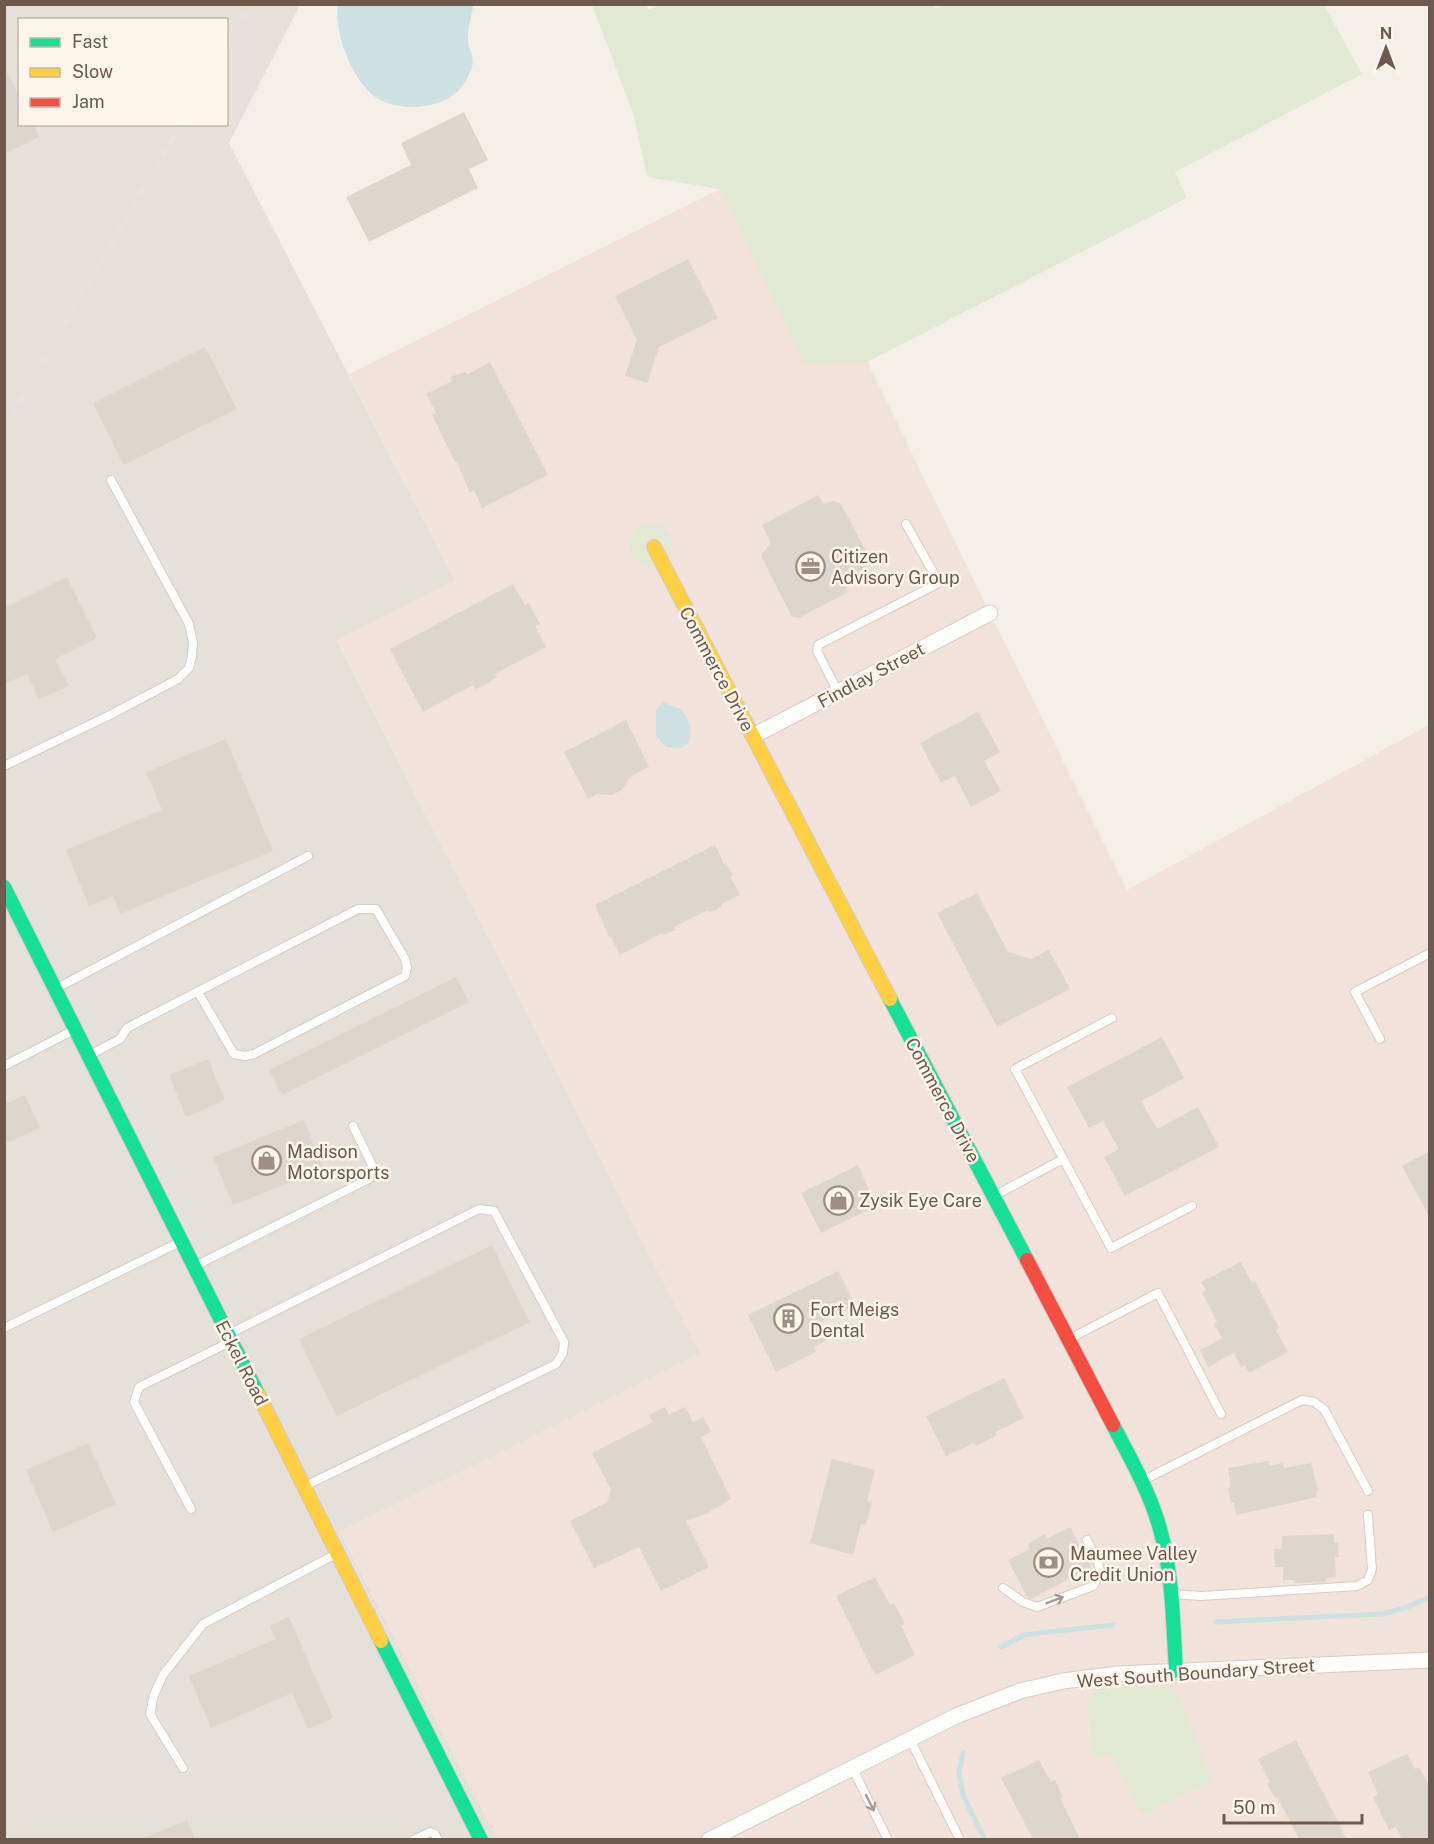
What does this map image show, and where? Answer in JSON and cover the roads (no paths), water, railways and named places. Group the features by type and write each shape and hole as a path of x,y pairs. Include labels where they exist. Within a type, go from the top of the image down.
{"street":[{"name":"Commerce Drive","path":"654,547 1140,1482 1160,1529 1171,1594 1176,1671"},
{"name":"Findlay Street","path":"753,736 990,613"},
{"name":"Eckel Road","path":"4,887 477,1838"},
{"name":"West South Boundary Street","path":"710,1839 956,1716 1020,1691 1063,1681 1118,1674 1430,1660"}],"lane":[{"path":"4,766 178,679 189,668 193,643 189,624 111,480"},
{"path":"838,692 817,651 818,645 938,581 906,524"},
{"path":"55,988 308,856"},
{"path":"89,1056 120,1039 127,1028 358,909 376,909 405,959 407,968 405,976 254,1054 244,1056 234,1054 198,992"},
{"path":"1380,1039 1355,992 1430,953"},
{"path":"1112,1018 1016,1069 1111,1248 1192,1206"},
{"path":"4,1066 75,1029"},
{"path":"194,1267 369,1179 372,1165 352,1125"},
{"path":"993,1196 1064,1159"},
{"path":"190,1509 135,1402 135,1395 139,1387 479,1209 494,1211 564,1342 564,1353 556,1364 304,1487"},
{"path":"4,1328 181,1241"},
{"path":"1068,1340 1158,1293 1221,1414"},
{"path":"1140,1482 1302,1400 1314,1402 1324,1409 1368,1491"},
{"path":"1171,1594 1201,1596 1357,1586 1368,1580 1372,1569 1368,1515"},
{"path":"1003,1588 1023,1602 1037,1607 1093,1586 1100,1567 1087,1540"},
{"path":"183,1768 150,1714 154,1695 163,1674 203,1624 337,1553"},
{"path":"910,1739 960,1839"},
{"path":"852,1767 888,1839"},
{"path":"413,1839 430,1832 438,1839"}],"waterway":[{"path":"1215,1622 1382,1614 1405,1608 1430,1597"},
{"path":"1001,1647 1024,1635 1113,1625"},
{"path":"963,1753 959,1773 963,1795 985,1840"}],"railway":[{"path":"228,43 251,4"},
{"path":"4,429 180,126"}],"place":[{"name":"Citizen Advisory Group","path":"810,566"},
{"name":"Madison Motorsports","path":"266,1161"},
{"name":"Zysik Eye Care","path":"838,1200"},
{"name":"Fort Meigs Dental","path":"789,1319"},
{"name":"Maumee Valley Credit Union","path":"1049,1563"}]}
